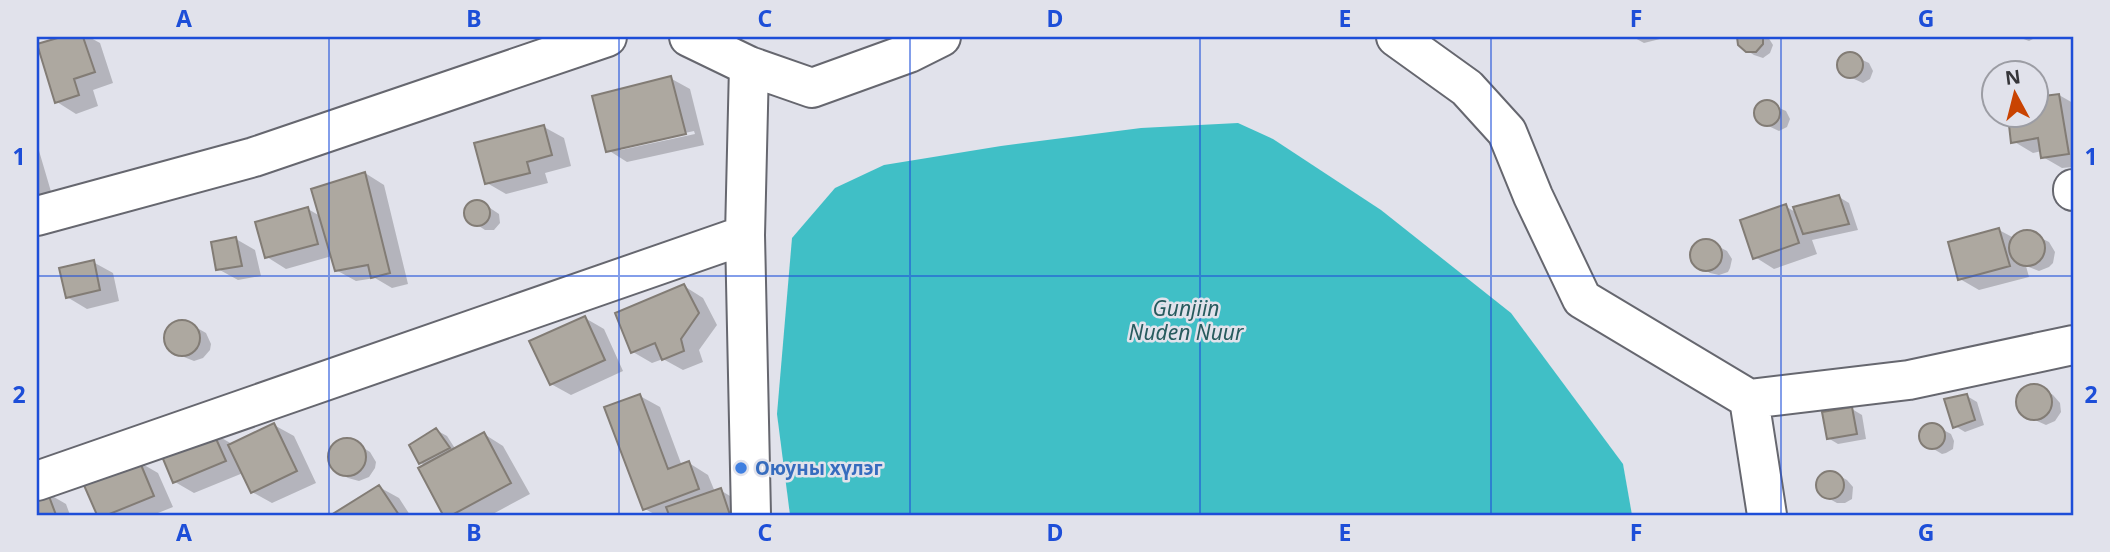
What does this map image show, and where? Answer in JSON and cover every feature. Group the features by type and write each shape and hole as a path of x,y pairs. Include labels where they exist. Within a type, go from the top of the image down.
{"street":[{"path":"37,216 254,157 607,37"},
{"path":"689,37 749,66 812,88 909,53 941,37"},
{"path":"1396,37 1467,88 1507,132 1533,196 1582,299 1749,399 1909,380 2073,345"},
{"path":"749,66 745,235 751,515"},
{"path":"37,481 745,235"},
{"path":"1749,399 1766,515"}],"water":[{"name":"Gunjiin Nuden Nuur","path":"1238,123 1273,139 1381,210 1511,313 1623,464 1632,515 790,515 777,414 792,238 835,188 884,165 1001,146 1141,128"}],"building":[{"path":"61,37 83,37 95,72 74,79 79,95 55,103 37,44"},
{"path":"1737,37 1763,37 1763,44 1756,52 1746,52 1738,45"},
{"path":"1850,52 1859,56 1863,65 1859,74 1850,78 1841,74 1837,65 1841,56"},
{"path":"671,76 686,134 606,152 592,96"},
{"path":"2059,94 2069,154 2041,158 2038,138 2011,143 2010,130 2050,130 2050,95"},
{"path":"1767,100 1776,104 1780,113 1776,122 1767,126 1758,122 1754,113 1758,104"},
{"path":"544,125 552,155 527,162 530,173 485,184 474,143"},
{"path":"365,172 390,273 371,278 368,265 335,271 311,189"},
{"path":"1839,195 1849,224 1803,234 1793,207"},
{"path":"477,200 486,204 490,213 486,222 477,226 468,222 464,213 468,204"},
{"path":"1786,204 1799,243 1753,259 1740,220"},
{"path":"308,207 318,244 265,258 255,222"},
{"path":"1999,228 2010,266 1958,280 1948,242"},
{"path":"2027,230 2040,235 2045,248 2040,261 2027,266 2014,261 2009,248 2014,235"},
{"path":"236,237 242,266 216,270 211,242"},
{"path":"1706,239 1717,244 1722,255 1717,266 1706,271 1695,266 1690,255 1695,244"},
{"path":"94,260 100,290 66,298 59,268"},
{"path":"684,284 699,313 681,339 684,351 662,360 655,343 631,353 615,313"},
{"path":"585,316 605,360 550,385 529,341"},
{"path":"182,320 195,325 200,338 195,351 182,356 169,351 164,338 169,325"},
{"path":"2034,384 2046,390 2052,402 2046,414 2034,420 2022,414 2016,402 2022,390"},
{"path":"640,394 668,469 689,461 699,489 643,510 604,407"},
{"path":"1967,394 1975,420 1953,428 1944,399"},
{"path":"1852,407 1857,434 1827,439 1822,412"},
{"path":"274,423 297,471 251,493 228,445"},
{"path":"1932,423 1941,427 1945,436 1941,445 1932,449 1923,445 1919,436 1923,427"},
{"path":"436,428 450,448 419,464 409,445"},
{"path":"213,432 226,461 173,483 161,454"},
{"path":"484,432 511,483 452,515 443,515 418,468"},
{"path":"347,438 361,443 366,457 361,471 347,476 333,471 328,457 333,443"},
{"path":"139,460 154,496 107,515 97,515 83,483"},
{"path":"1830,471 1840,475 1844,485 1840,495 1830,499 1820,495 1816,485 1820,475"},
{"path":"379,485 399,515 331,515"},
{"path":"721,488 730,515 669,515 666,507"},
{"path":"47,491 56,515 37,515 37,494"}],"place":[{"name":"Оюуны хүлэг","path":"741,468"}]}
